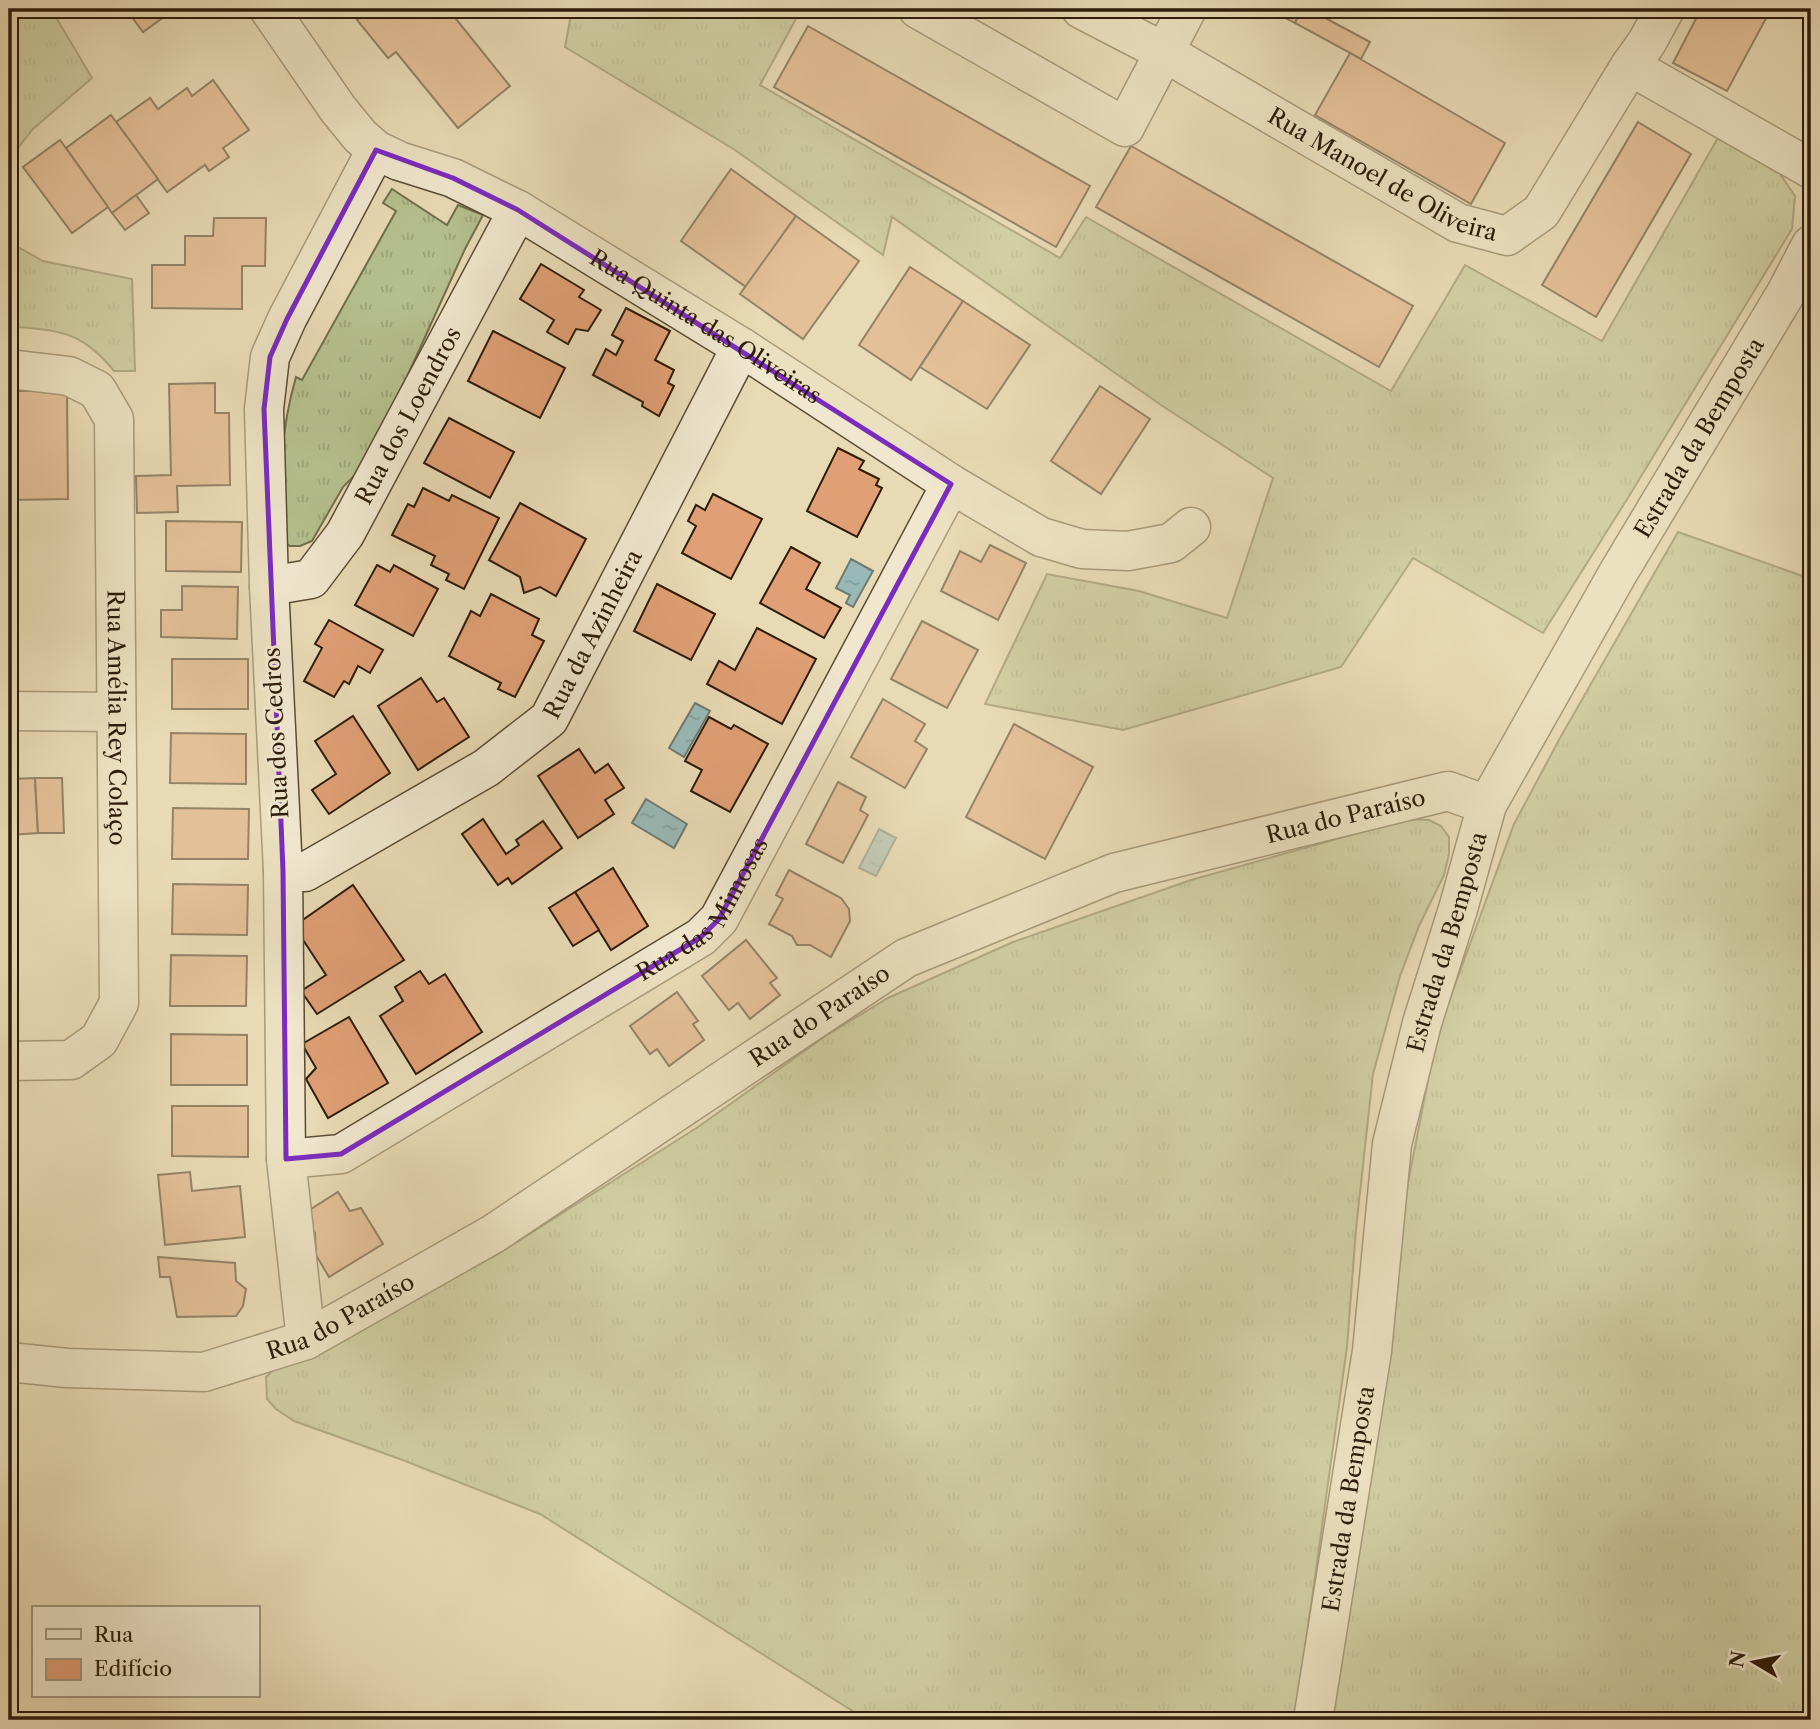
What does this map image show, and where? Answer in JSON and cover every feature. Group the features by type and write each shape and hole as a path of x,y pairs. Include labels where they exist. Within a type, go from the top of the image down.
{"street":[{"name":"Rua Quinta das Oliveiras","path":"269,9 338,109 360,136 376,150 399,161 453,178 518,210 741,347 951,484 1041,537 1082,549 1128,551 1171,543 1191,527"},
{"path":"918,9 1125,127 1187,9"},
{"name":"Rua Manoel de Oliveira","path":"1081,9 1164,52 1458,223 1507,236 1541,212 1665,9"},
{"path":"1630,66 1811,169"},
{"name":"Rua dos Cedros","path":"306,1340 286,1159 283,871 264,409 270,357 287,319 376,150"},
{"name":"Rua dos Loendros","path":"270,586 311,579 345,534 518,210"},
{"name":"Estrada da Bemposta","path":"1313,1720 1372,1351 1392,1144 1422,1023 1487,806 1618,573 1786,293 1811,245"},
{"name":"Rua da Azinheira","path":"283,871 305,872 474,775 549,719 741,347"},
{"name":"Rua Amélia Rey Colaço","path":"9,369 69,376 97,390 114,419 119,1003 99,1040 71,1060 9,1061"},
{"name":"Rua das Mimosas","path":"286,1159 341,1154 701,937 719,919 951,484"},
{"path":"9,711 116,712"},
{"name":"Rua do Paraíso","path":"9,1362 67,1368 204,1372 306,1340 493,1234 906,958 1114,873 1448,791 1487,806"}],"highlighted area":[{"path":"376,150 453,178 518,210 951,484 719,919 701,937 341,1154 286,1159 283,871 264,409 270,357 287,319"}],"green space":[{"path":"9,9 51,9 92,78 33,129 9,159"},
{"path":"572,9 788,9 798,15 760,85 1060,258 1086,217 1391,391 1465,265 1602,341 1719,136 1780,174 1795,196 1792,229 1543,633 1413,558 1341,667 1123,730 985,704 1047,574 1139,591 1227,618 1273,478 1161,405 892,217 883,255 735,150 565,47"},
{"path":"392,189 447,225 458,205 483,215 386,423 362,468 343,487 312,541 300,546 290,546 282,540 281,477 284,437 296,377 302,380 396,211 383,203"},
{"path":"9,242 43,261 132,279 135,371 114,371 93,349 72,337 49,330 19,327 14,303 9,303"},
{"path":"1678,532 1811,579 1811,1720 1331,1720 1408,1183 1437,1034 1514,824"},
{"path":"1408,819 1429,820 1441,826 1449,837 1449,854 1444,875 1419,926 1400,976 1373,1074 1356,1229 1347,1347 1295,1720 867,1720 540,1514 294,1421 267,1399 266,1377 284,1360 493,1257 698,1127 827,1035 888,998 1013,942 1191,880"}],"water":[{"path":"851,559 873,571 853,607 846,603 850,595 836,588"},
{"path":"695,703 710,711 684,757 669,748"},
{"path":"646,799 687,824 674,848 632,823"},
{"path":"879,829 896,838 876,876 859,868"}],"building":[{"path":"126,9 175,9 143,32"},
{"path":"371,9 429,9 437,18 448,9 510,86 458,128 396,52 388,58 357,20"},
{"path":"1267,9 1302,9 1295,23"},
{"path":"1302,9 1318,9 1316,13 1370,42 1361,59 1295,23"},
{"path":"1701,9 1771,9 1727,91 1673,63"},
{"path":"808,26 1090,186 1056,247 774,87"},
{"path":"1350,53 1505,143 1471,204 1315,115"},
{"path":"213,80 249,130 223,148 229,157 209,171 205,165 167,192 116,122 150,98 158,109 187,88 192,96"},
{"path":"111,115 158,179 112,213 66,148"},
{"path":"1638,122 1691,154 1596,317 1542,285"},
{"path":"60,140 108,207 72,233 23,167"},
{"path":"1131,146 1413,306 1379,367 1096,207"},
{"path":"731,169 796,216 746,287 681,241"},
{"path":"136,195 149,213 125,230 112,213"},
{"path":"796,216 859,261 803,339 740,294"},
{"path":"214,218 266,218 265,266 242,266 242,309 152,308 152,265 185,265 185,236 213,236"},
{"path":"541,264 584,290 579,297 601,310 588,331 576,329 568,344 547,332 554,320 520,299"},
{"path":"910,267 963,301 911,380 859,345"},
{"path":"963,301 1030,345 987,409 920,367"},
{"path":"626,308 670,331 655,360 674,370 668,383 674,386 659,416 642,406 643,402 593,375 606,349 616,355 623,341 612,335"},
{"path":"493,331 565,368 540,418 468,381"},
{"path":"215,383 215,413 229,413 230,485 177,486 178,512 137,513 136,476 171,475 169,384"},
{"path":"1100,386 1150,419 1101,494 1051,461"},
{"path":"9,391 67,391 68,499 9,500"},
{"path":"449,418 514,452 490,498 424,463"},
{"path":"838,448 864,461 859,469 879,479 876,485 882,488 857,537 807,511"},
{"path":"423,488 449,501 452,495 499,518 464,589 446,580 449,574 431,565 435,556 392,535 408,504 414,507"},
{"path":"713,494 762,519 731,579 682,553 696,526 688,521 696,505 705,510"},
{"path":"520,503 586,539 556,596 540,587 524,593 520,577 489,560"},
{"path":"166,521 242,522 241,572 166,571"},
{"path":"990,545 1026,563 998,620 941,591 960,551 981,562"},
{"path":"791,547 820,563 806,589 841,608 824,638 760,603"},
{"path":"377,565 390,572 394,565 438,589 413,636 355,605"},
{"path":"657,584 715,614 691,660 634,631"},
{"path":"182,586 238,587 237,639 161,637 161,610 182,610"},
{"path":"491,594 539,619 532,635 544,641 515,697 498,689 501,683 449,656 471,611 480,616"},
{"path":"329,620 383,650 370,673 358,666 349,684 344,681 334,697 304,681 322,648 315,644"},
{"path":"922,621 978,650 947,708 891,679"},
{"path":"757,628 816,659 782,724 707,684 719,661 735,670"},
{"path":"172,659 248,659 248,709 172,709"},
{"path":"421,678 437,702 444,698 469,737 418,770 378,706"},
{"path":"883,699 925,724 915,741 927,749 905,788 851,757"},
{"path":"353,716 390,773 329,814 312,790 336,774 315,741"},
{"path":"709,717 731,729 734,725 768,744 730,812 691,791 702,770 685,761"},
{"path":"1014,724 1093,767 1045,859 966,817"},
{"path":"171,733 246,734 246,784 170,783"},
{"path":"579,749 595,773 608,764 624,788 605,800 614,814 578,838 538,776"},
{"path":"35,778 38,833 11,835 9,779"},
{"path":"35,778 62,778 64,833 38,833"},
{"path":"838,782 866,797 860,810 868,815 843,863 806,844"},
{"path":"173,808 249,809 248,859 172,859"},
{"path":"483,819 506,854 519,845 516,840 543,821 562,848 512,884 508,878 498,885 462,834"},
{"path":"613,868 648,926 611,950 575,892"},
{"path":"789,870 841,898 849,909 850,921 831,957 810,945 797,945 792,936 769,924 783,899 776,895"},
{"path":"173,884 248,885 247,935 172,934"},
{"path":"353,885 404,960 317,1014 301,991 326,975 294,926"},
{"path":"575,892 599,930 573,946 549,908"},
{"path":"9,921 15,921 15,999 9,999"},
{"path":"746,940 777,978 770,983 780,995 750,1019 738,1003 729,1010 702,976"},
{"path":"171,955 247,956 246,1006 170,1006"},
{"path":"420,971 429,984 445,974 482,1032 416,1074 380,1016 403,1001 395,987"},
{"path":"677,992 698,1021 693,1024 704,1040 669,1066 657,1049 650,1054 630,1026"},
{"path":"349,1017 388,1083 328,1118 306,1079 316,1068 302,1044"},
{"path":"171,1034 247,1035 247,1085 171,1085"},
{"path":"172,1106 248,1106 248,1157 172,1156"},
{"path":"190,1172 192,1191 240,1186 245,1237 165,1245 158,1175"},
{"path":"338,1192 350,1211 361,1208 383,1244 329,1277 316,1255 315,1233 303,1214"},
{"path":"158,1257 235,1263 236,1281 246,1289 243,1306 236,1316 177,1317 170,1277 160,1277"}]}
